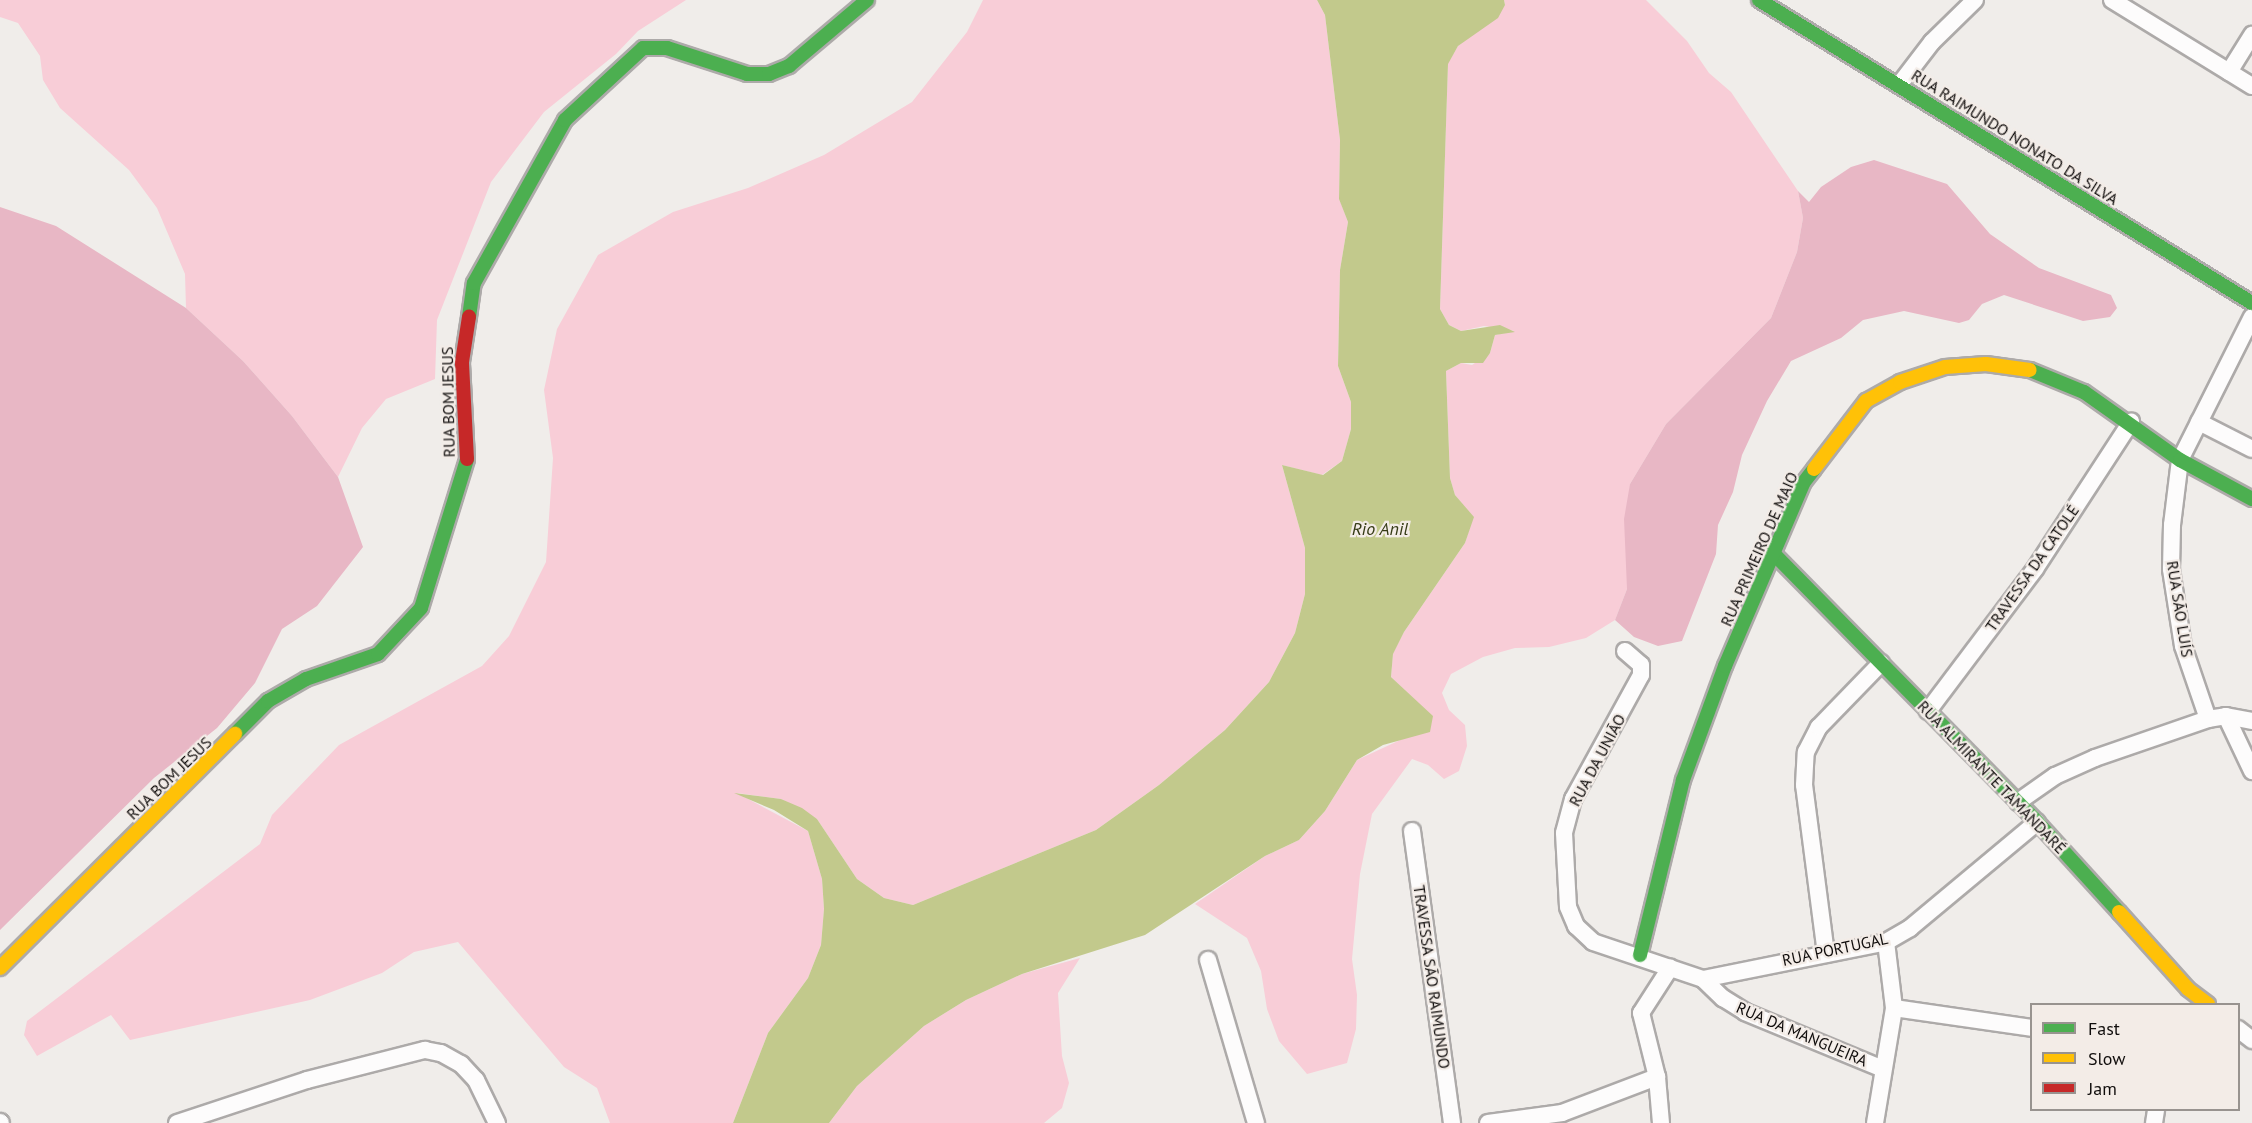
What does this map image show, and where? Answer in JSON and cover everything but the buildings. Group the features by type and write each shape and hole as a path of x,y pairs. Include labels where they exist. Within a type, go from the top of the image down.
{"street":[{"name":"RUA BOM JESUS","path":"0,968 268,701 306,679 378,654 421,608 464,476 468,451 462,362 474,283 565,120 643,48 667,48 747,74 769,74 789,66 867,0"},
{"name":"RUA RAIMUNDO NONATO DA SILVA","path":"1759,0 1899,85 2068,193 2252,303"},
{"path":"1899,85 1932,42 1974,0"},
{"path":"2112,0 2136,6 2252,86"},
{"path":"2229,72 2252,35"},
{"name":"RUA SÃO LUÍS","path":"2208,719 2183,646 2171,569 2172,525 2180,460 2252,317"},
{"name":"RUA PRIMEIRO DE MAIO","path":"1640,955 1683,780 1773,553 1804,482 1840,430 1866,401 1900,382 1945,367 1986,364 2030,370 2058,379 2131,422 2180,460 2252,499"},
{"name":"TRAVESSA DA CATOLÉ","path":"1928,711 2034,569 2131,422"},
{"path":"2199,422 2252,449"},
{"name":"RUA ALMIRANTE TAMANDARÉ","path":"1773,553 2018,802 2188,989 2206,1003"},
{"name":"RUA DA UNIÃO","path":"1593,942 1576,926 1568,907 1564,832 1573,799 1641,675 1641,665 1625,651"},
{"path":"1826,954 1804,785 1806,752 1819,727 1881,663"},
{"path":"2226,716 2252,771"},
{"path":"2018,802 2055,776 2208,719 2226,716 2252,721"},
{"name":"RUA PORTUGAL","path":"1703,979 1886,942 1911,928 2037,822"},
{"name":"TRAVESSA SÃO RAIMUNDO","path":"1412,831 1452,1123"},
{"name":"RUA DA MANGUEIRA","path":"1593,942 1640,955 1703,979 1723,998 1745,1012 1883,1069"},
{"path":"1875,1123 1894,1008 1886,942"},
{"path":"1208,960 1256,1123"},
{"path":"1661,1123 1657,1077 1641,1013 1670,968"},
{"path":"1894,1008 2030,1028"},
{"path":"2240,1031 2252,1040"},
{"path":"177,1123 307,1080 425,1050 441,1053 461,1064 476,1080 497,1123"},
{"path":"1488,1123 1562,1113 1657,1077"}],"shaded area":[{"path":"0,0 686,0 638,31 616,54 544,112 491,182 437,320 435,379 386,399 362,428 338,477 292,416 243,361 186,308 185,274 157,208 129,170 60,108 43,80 40,56 18,23 0,17"},
{"path":"983,0 1317,0 1325,15 1340,140 1339,198 1348,222 1340,270 1338,366 1351,402 1351,429 1342,461 1322,475 1282,465 1305,548 1305,594 1295,633 1269,682 1225,730 1159,785 1096,830 913,905 884,898 857,879 817,819 781,799 737,793 808,831 822,879 824,909 821,945 808,978 768,1033 733,1123 610,1123 597,1088 564,1067 458,942 414,952 382,973 310,1000 130,1040 111,1015 37,1056 24,1035 27,1021 260,844 272,815 339,745 482,666 509,636 546,562 553,458 544,390 557,329 598,255 673,212 748,188 824,155 912,102 967,32"},
{"path":"1504,0 1646,0 1687,41 1709,73 1731,92 1798,191 1803,218 1797,252 1771,318 1666,424 1630,484 1627,589 1615,620 1586,638 1549,647 1515,648 1483,657 1451,674 1442,693 1449,710 1465,725 1467,746 1459,771 1444,779 1428,765 1412,759 1372,814 1360,874 1352,959 1357,995 1356,1029 1347,1063 1307,1074 1279,1041 1267,1009 1261,971 1247,938 1195,904 1265,856 1299,840 1325,811 1357,760 1411,735 1432,716 1391,677 1393,653 1404,632 1465,543 1473,517 1455,495 1450,478 1446,371 1461,363 1472,365 1490,353 1495,335 1514,331 1484,326 1461,331 1449,325 1440,309 1448,63 1458,46 1505,5"},
{"path":"1874,160 1947,184 1990,234 2039,268 2111,295 2117,308 2110,317 2083,321 2004,295 1982,304 1969,320 1959,323 1904,311 1863,320 1841,338 1791,361 1767,401 1742,455 1733,492 1718,525 1716,554 1682,641 1658,646 1634,637 1615,620 1627,589 1624,519 1630,484 1666,424 1771,318 1797,252 1803,218 1798,191 1809,202 1821,187 1851,167"},
{"path":"0,207 56,226 186,308 243,361 292,416 338,477 363,547 317,606 282,629 255,683 217,728 154,778 0,930"},
{"path":"1080,958 1058,993 1062,1056 1069,1083 1062,1108 1044,1123 829,1123 857,1086 924,1026 966,1000 1022,974"}],"water":[{"name":"Rio Anil","path":"1317,0 1504,0 1505,5 1498,18 1458,46 1448,64 1440,309 1449,325 1461,331 1500,325 1515,332 1495,335 1490,353 1483,363 1461,363 1446,371 1450,478 1455,495 1474,517 1465,543 1404,632 1393,654 1391,677 1433,716 1430,732 1383,745 1357,760 1325,811 1299,840 1265,856 1145,935 1022,974 966,1000 924,1026 857,1086 829,1123 733,1123 768,1033 808,978 821,945 824,909 822,879 808,831 774,810 734,793 781,799 802,808 817,819 857,879 884,898 913,905 1096,830 1159,785 1225,730 1269,682 1295,633 1305,594 1305,548 1282,465 1323,475 1342,461 1351,429 1351,402 1338,366 1340,270 1348,222 1339,199 1340,140 1325,15"}],"traffic: fast":[{"path":"469,317 474,283 565,120 643,48 667,48 747,74 769,74 789,66 867,0"},
{"path":"1759,0 2252,303"},
{"path":"2030,370 2084,392 2180,460 2252,499"},
{"path":"235,734 268,701 306,679 378,654 421,608 467,459"},
{"path":"1640,955 1683,780 1725,666 1804,482 1814,469"},
{"path":"1773,553 2037,822 2119,912"}],"traffic: slow":[{"path":"1814,469 1866,401 1900,382 1945,367 1986,364 2030,370"},
{"path":"0,968 235,734"},
{"path":"2119,912 2188,989 2207,1003"}],"traffic: jam":[{"path":"467,459 462,362 469,317"}]}
